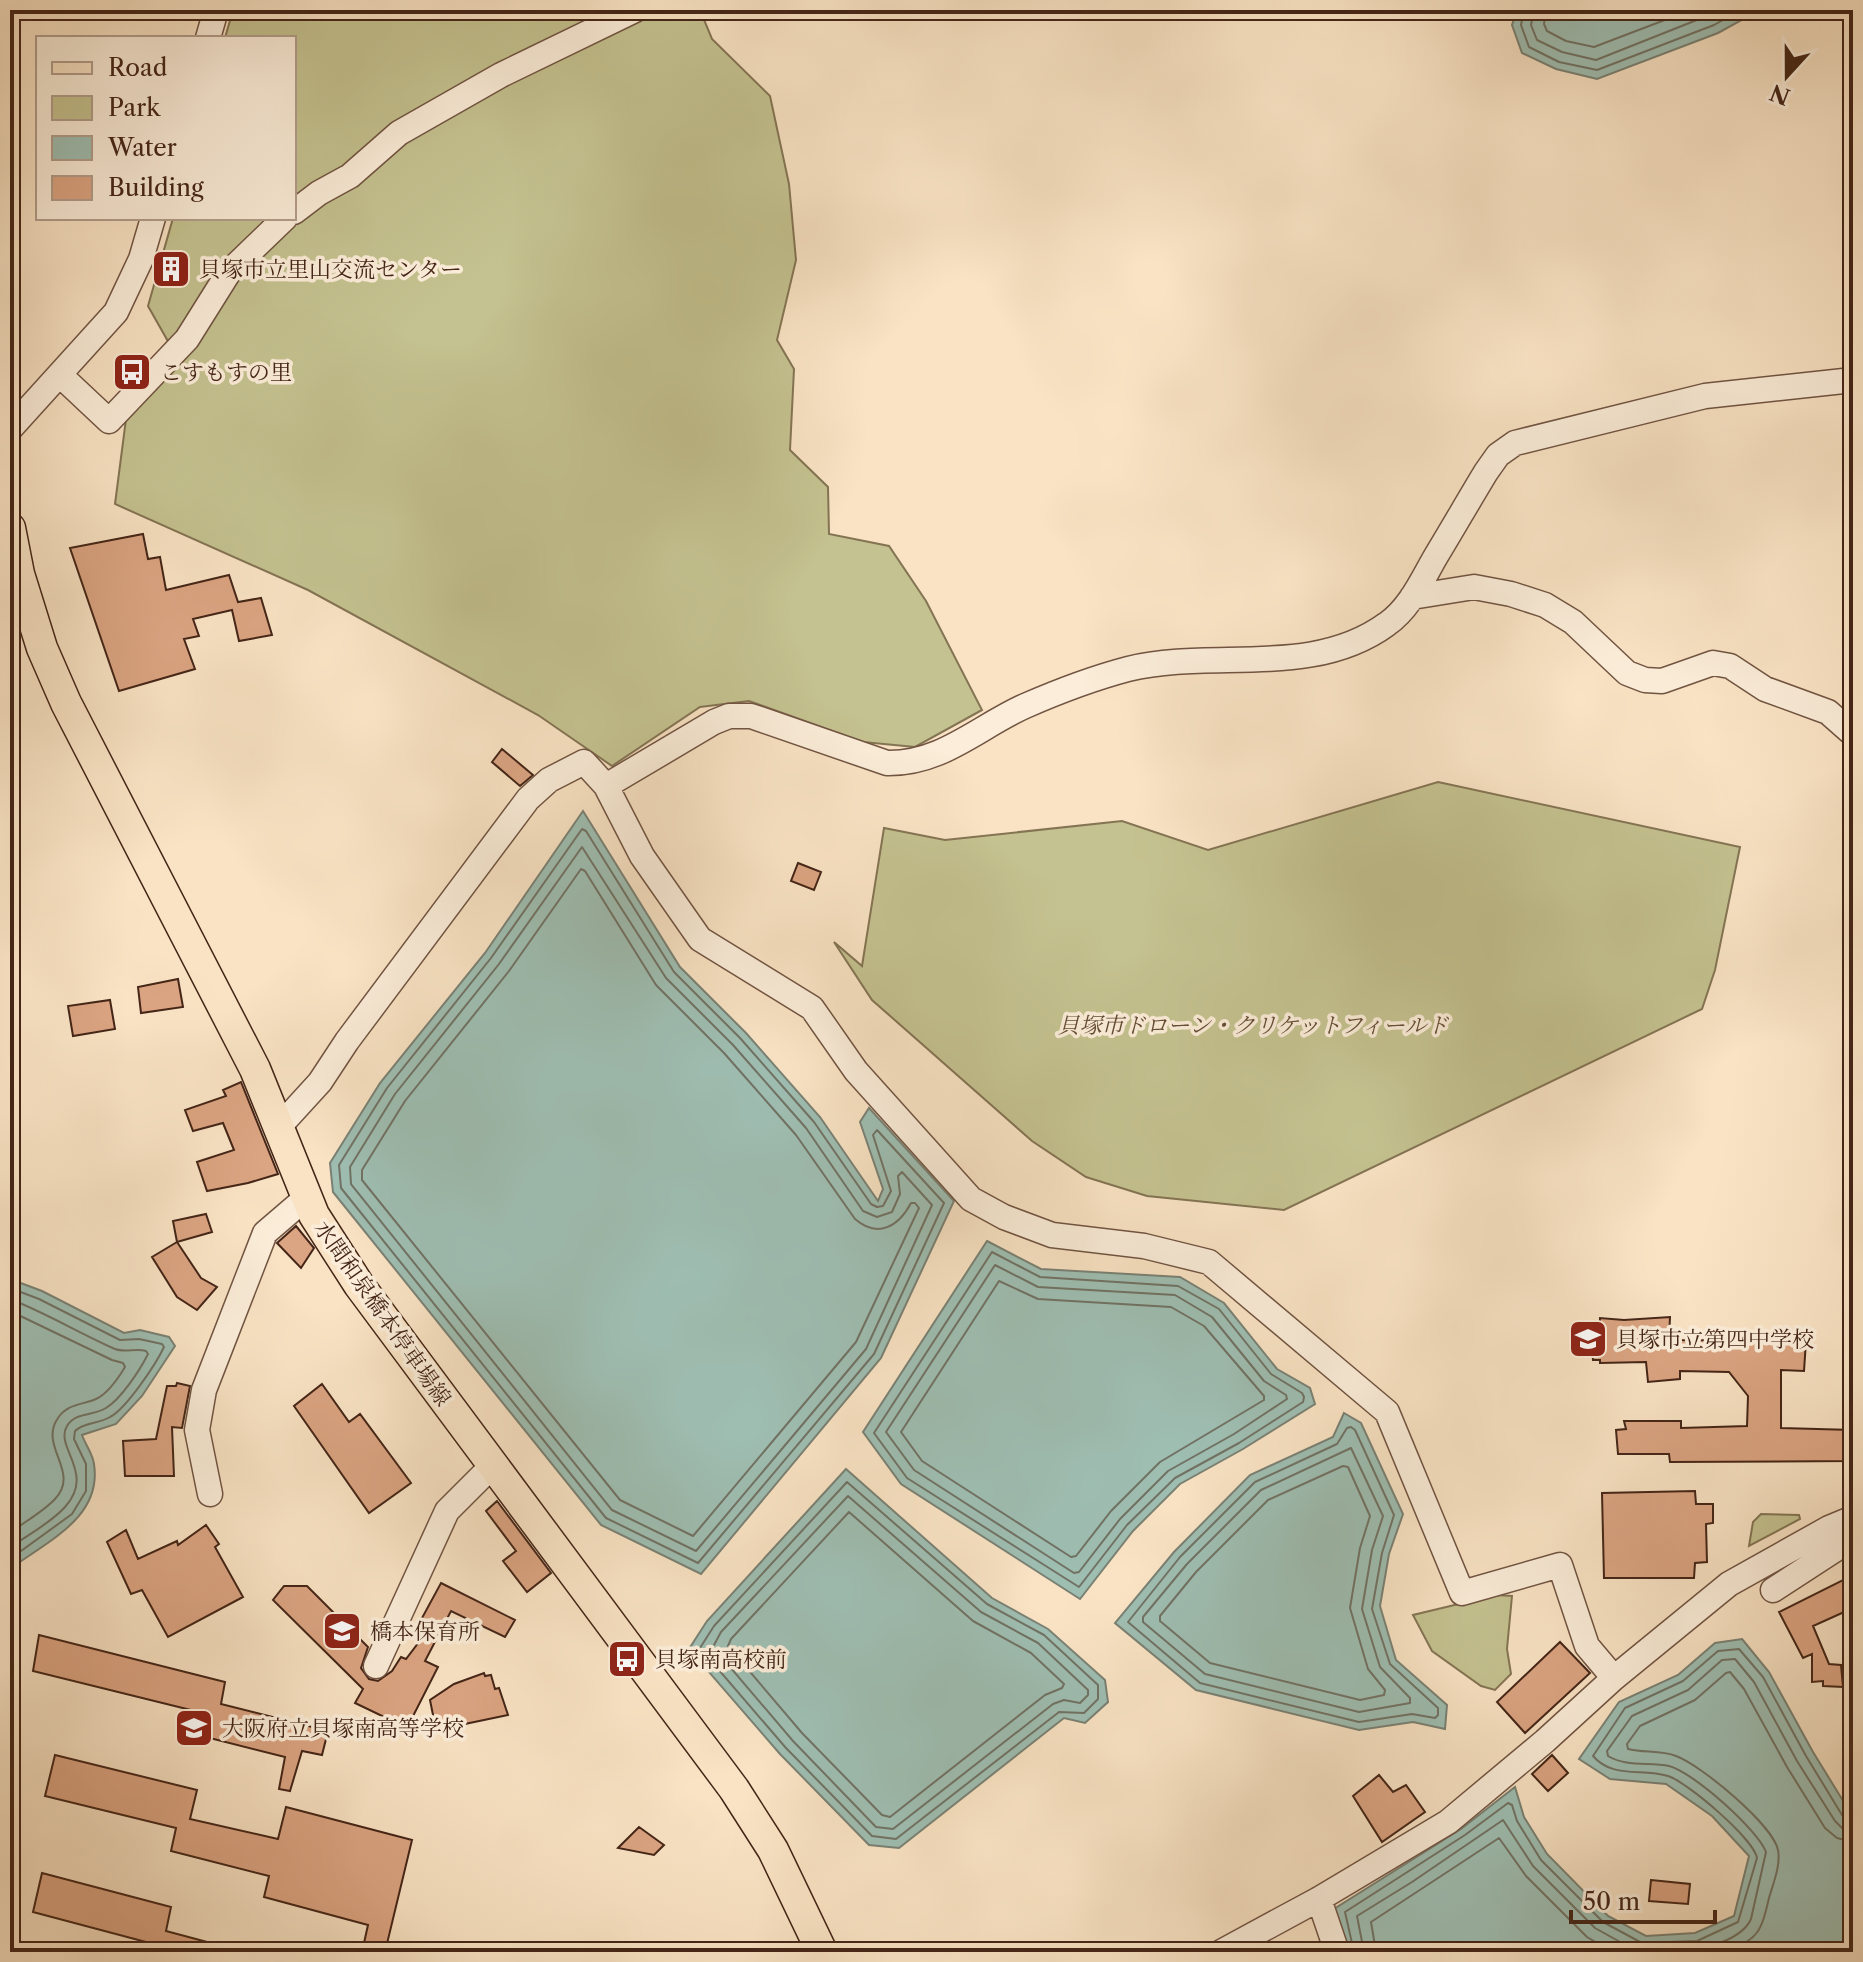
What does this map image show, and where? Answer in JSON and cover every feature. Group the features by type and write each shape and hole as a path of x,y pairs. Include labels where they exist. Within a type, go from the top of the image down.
{"main road":[{"name":"水間和泉橋本停車場線","path":"10,528 15,574 66,703 255,1069 324,1234 734,1789 773,1850 822,1952"}],"street":[{"path":"209,36 216,10"},
{"path":"296,210 350,176 399,133 501,75 635,10"},
{"path":"10,429 116,312 135,274 152,220"},
{"path":"60,375 109,421 187,339 229,272 283,220"},
{"path":"606,786 729,716 751,716 887,763 910,763 942,752 1023,707 1125,670 1160,663 1288,657 1325,652 1360,640 1388,624 1412,597 1486,472 1498,455 1515,443 1705,396 1853,380"},
{"path":"1412,597 1474,587 1511,594 1545,605 1573,622 1627,673 1645,680 1662,681 1713,663 1730,666 1765,689 1828,712 1853,734"},
{"path":"278,1128 320,1082 347,1041 528,799 549,780 584,762 606,786 642,856 700,939 812,1008 856,1071 971,1199 1004,1217 1052,1235 1144,1246 1209,1262 1387,1412 1462,1593 1560,1565 1587,1646 1614,1678"},
{"path":"210,1494 197,1430 204,1390 265,1233 307,1197"},
{"path":"376,1666 447,1511 493,1465"},
{"path":"1221,1952 1319,1899 1448,1822 1614,1678 1729,1584 1846,1533"},
{"path":"1773,1590 1846,1533"},
{"path":"1319,1899 1337,1952"}],"green space":[{"path":"233,10 700,10 712,39 770,96 789,184 796,260 777,340 794,369 790,450 828,487 829,534 889,546 926,601 982,710 915,747 863,742 749,701 700,707 612,766 538,715 308,590 115,504 126,419 178,359 148,306 172,220 296,220 296,36 226,36"},
{"name":"貝塚市ドローン・クリケットフィールド","path":"1438,782 1740,847 1715,970 1702,1009 1284,1210 1147,1196 1086,1177 1032,1141 872,1000 834,942 862,966 884,828 945,840 1122,821 1208,850"},
{"path":"1761,1514 1799,1515 1800,1519 1749,1546 1753,1522"},
{"path":"1496,1595 1512,1596 1507,1649 1511,1674 1495,1690 1481,1686 1432,1651 1413,1615"}],"water":[{"path":"1517,10 1749,10 1749,16 1718,33 1597,79 1556,69 1522,53 1512,25"},
{"path":"583,811 680,967 746,1033 820,1117 878,1201 883,1189 860,1122 869,1108 954,1201 881,1358 701,1574 601,1525 333,1192 330,1163 380,1083 485,953"},
{"path":"987,1241 1041,1269 1180,1277 1224,1303 1277,1369 1310,1388 1315,1404 1180,1484 1133,1531 1080,1599 901,1484 863,1432"},
{"path":"10,1279 42,1291 124,1333 140,1330 169,1337 175,1346 142,1396 116,1424 82,1435 93,1460 94,1482 90,1498 82,1511 59,1535 10,1567"},
{"path":"1344,1413 1361,1423 1403,1514 1389,1554 1380,1606 1396,1660 1447,1705 1445,1729 1413,1722 1359,1730 1196,1690 1115,1623 1174,1552 1250,1475 1333,1437"},
{"path":"846,1469 992,1598 1048,1629 1105,1680 1108,1702 1085,1723 1064,1718 899,1848 869,1845 780,1754 689,1649 707,1621"},
{"path":"1742,1639 1769,1672 1853,1817 1853,1952 1347,1952 1334,1909 1461,1829 1515,1787 1524,1817 1547,1854 1608,1916 1646,1936 1695,1933 1734,1916 1749,1856 1712,1816 1666,1784 1610,1779 1579,1759 1619,1702 1678,1675 1715,1643"}],"building":[{"name":"貝塚市立里山交流センター","path":"166,255 185,260 177,285 158,279"},
{"path":"143,534 148,559 160,557 166,590 229,575 238,602 261,598 272,635 239,641 232,610 193,619 199,636 184,639 195,669 119,691 70,548"},
{"path":"502,749 533,775 520,786 492,762"},
{"path":"798,863 821,872 814,890 791,881"},
{"path":"178,979 183,1007 141,1013 138,987"},
{"path":"110,1000 115,1029 73,1036 68,1006"},
{"path":"241,1082 278,1174 207,1191 197,1162 234,1150 223,1123 193,1131 185,1110 226,1096 223,1090"},
{"path":"206,1214 212,1232 177,1242 173,1221"},
{"path":"296,1226 314,1248 301,1268 277,1243"},
{"path":"177,1242 201,1278 217,1287 197,1310 177,1297 152,1257"},
{"path":"1670,1317 1669,1340 1806,1341 1804,1371 1781,1370 1781,1428 1853,1430 1853,1461 1670,1462 1669,1454 1618,1454 1616,1430 1626,1429 1624,1421 1681,1421 1681,1428 1747,1426 1748,1396 1729,1372 1680,1371 1680,1379 1648,1382 1646,1362 1600,1363 1600,1360 1593,1360 1591,1338 1599,1338 1600,1318"},
{"path":"177,1383 190,1386 182,1428 172,1427 174,1476 125,1476 123,1441 156,1439 167,1386 176,1386"},
{"path":"322,1384 349,1422 360,1414 411,1483 369,1513 294,1406"},
{"path":"1695,1491 1696,1504 1713,1504 1713,1523 1706,1524 1707,1562 1695,1563 1694,1578 1604,1578 1602,1493"},
{"path":"497,1501 551,1573 527,1592 503,1561 516,1551 486,1511"},
{"path":"206,1525 219,1544 215,1547 243,1597 168,1637 142,1590 131,1594 107,1542 126,1530 138,1559 177,1541 178,1545"},
{"path":"1853,1575 1853,1608 1813,1626 1829,1664 1841,1665 1843,1687 1823,1686 1823,1681 1812,1682 1812,1654 1803,1658 1779,1612"},
{"path":"441,1583 515,1620 505,1637 451,1611 425,1661 438,1667 407,1728 355,1703 363,1689 273,1600 284,1586 307,1586 368,1647 361,1668 369,1679 378,1681 392,1671 401,1657 406,1659 425,1634 416,1629"},
{"path":"39,1635 225,1682 221,1704 328,1731 322,1755 302,1751 290,1791 279,1789 285,1757 198,1735 203,1713 33,1671"},
{"path":"1560,1642 1590,1673 1525,1733 1497,1702"},
{"path":"484,1673 485,1676 491,1675 495,1689 499,1688 508,1715 436,1730 430,1700 454,1684"},
{"path":"55,1755 197,1790 190,1819 278,1839 286,1807 412,1840 385,1952 362,1952 368,1925 264,1897 269,1876 171,1851 176,1828 45,1796"},
{"path":"1552,1755 1568,1773 1548,1791 1532,1774"},
{"path":"1379,1775 1393,1792 1406,1785 1425,1812 1382,1842 1353,1796"},
{"path":"639,1827 664,1845 654,1855 618,1848"},
{"path":"42,1873 171,1907 166,1931 226,1947 226,1952 144,1952 146,1942 33,1912"},
{"path":"1651,1880 1690,1884 1688,1904 1649,1901"}],"place":[{"name":"貝塚市立里山交流センター","path":"171,269"},
{"name":"こすもすの里","path":"132,372"},
{"name":"貝塚市立第四中学校","path":"1588,1339"},
{"name":"橋本保育所","path":"342,1631"},
{"name":"貝塚南高校前","path":"627,1659"},
{"name":"大阪府立貝塚南高等学校","path":"194,1728"}]}
